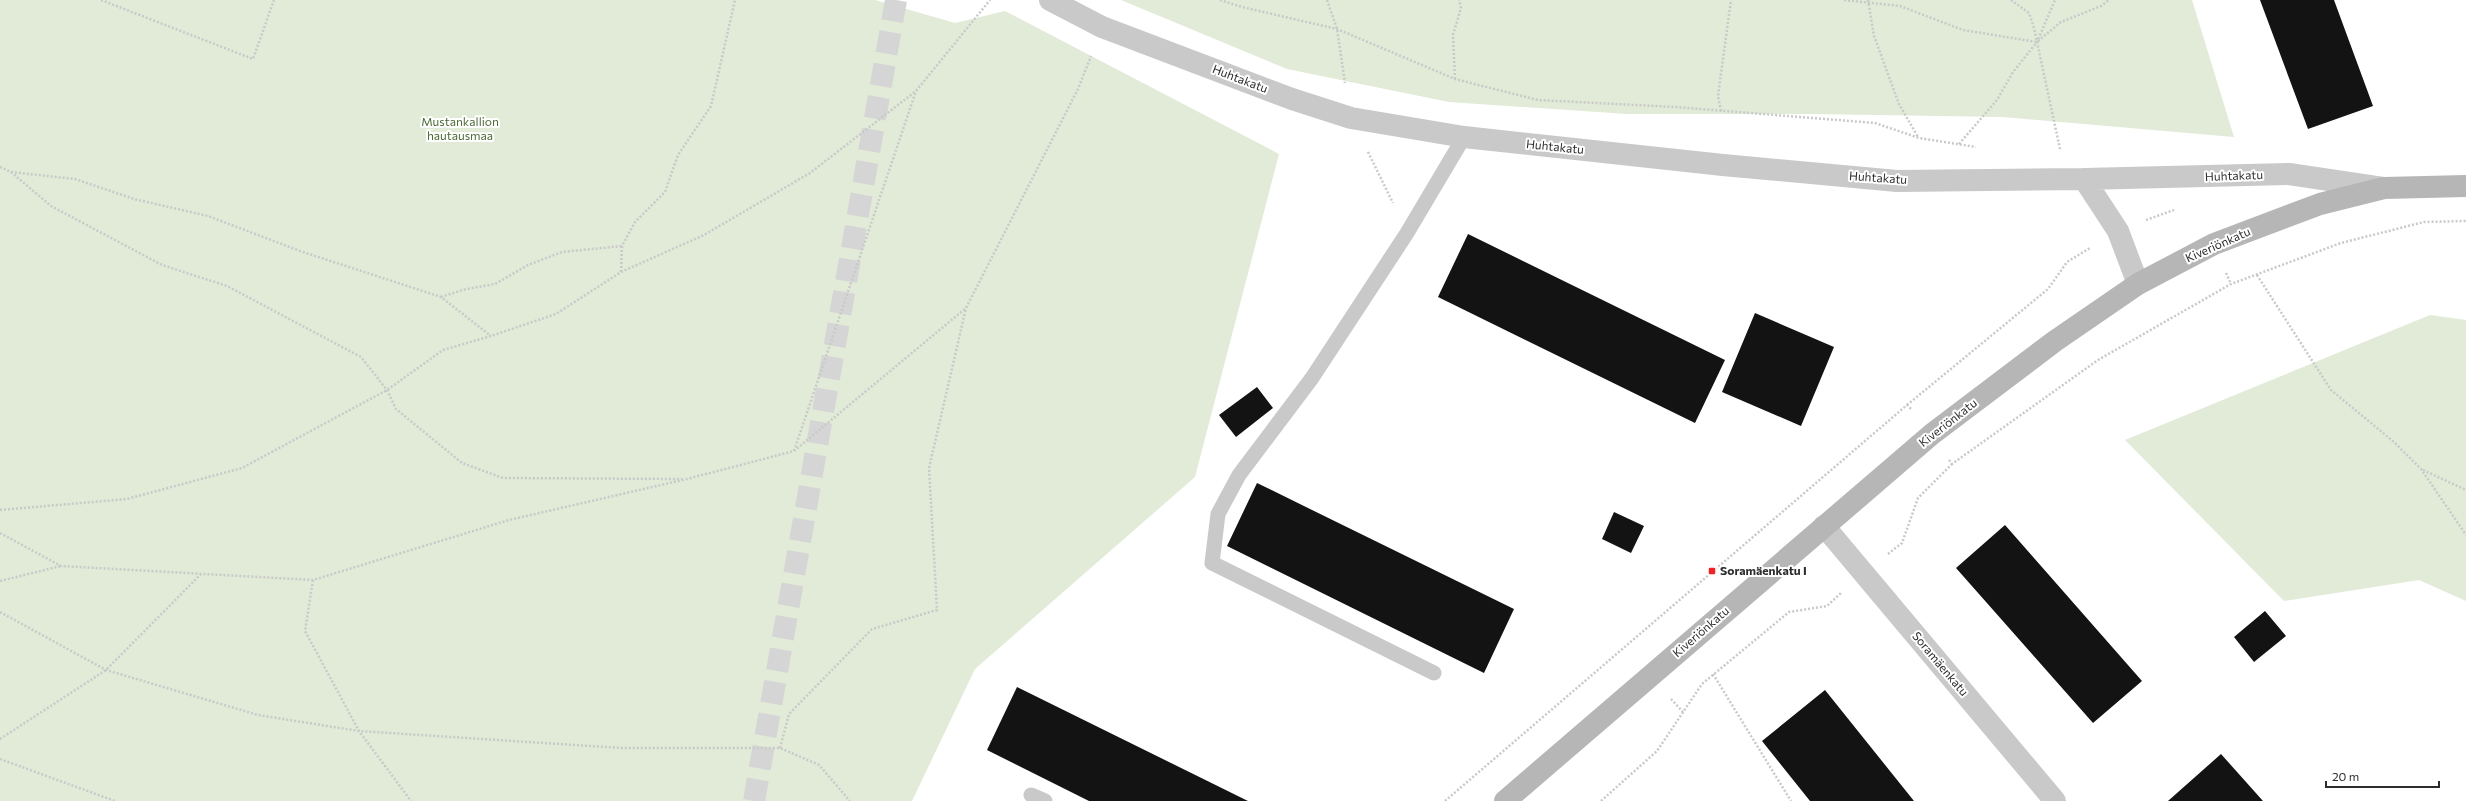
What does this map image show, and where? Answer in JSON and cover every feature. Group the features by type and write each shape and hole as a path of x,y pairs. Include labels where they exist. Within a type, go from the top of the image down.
{"street":[{"name":"Huhtakatu","path":"1050,0 1102,27 1292,99 1351,118 1464,137 1723,165 1897,181 2084,179 2289,174 2384,188"},
{"path":"2084,179 2118,231 2138,284"},
{"name":"Kiveriönkatu","path":"1505,801 1932,434 2055,341 2138,284 2214,244 2320,204 2384,188 2466,186"},
{"name":"Soramäenkatu","path":"1824,526 2055,801"}],"lane":[{"path":"1434,673 1212,563 1218,514 1239,475 1317,372 1407,233 1464,137"}],"path":[{"path":"101,0 253,59 274,0"},
{"path":"621,272 622,246 635,222 665,192 678,155 711,106 735,0"},
{"path":"0,510 128,499 242,468 386,390 442,350 491,336 556,314 621,272 704,235 810,173 916,91 990,0"},
{"path":"1220,0 1242,7 1337,29 1455,79 1538,100 1721,111 1875,123 1919,138 1981,148"},
{"path":"1455,79 1453,35 1461,8 1459,0"},
{"path":"1721,111 1718,96 1731,0"},
{"path":"1844,0 1868,4 1900,6 1962,30 2037,42"},
{"path":"1868,0 1874,36 1899,104 1919,138"},
{"path":"2011,0 2029,13 2037,42 2061,154"},
{"path":"2037,42 2055,0"},
{"path":"1959,144 1997,100 2013,72 2037,42 2061,22 2101,6 2109,0"},
{"path":"780,748 789,714 872,629 937,610 929,468 966,308 1078,89 1102,27"},
{"path":"794,451 916,91"},
{"path":"0,167 11,172 51,206 162,265 227,286 361,357 386,390 396,409 462,463 503,478 687,479"},
{"path":"11,172 75,179 134,199 208,216 300,251 441,297 491,336"},
{"path":"1908,405 2048,289 2067,262 2118,231 2180,207"},
{"path":"441,297 466,289 495,284 528,265 562,252 622,246"},
{"path":"2257,275 2331,390 2394,442 2421,469 2466,535"},
{"path":"0,581 61,566 313,580 509,520 687,479 794,451 966,308"},
{"path":"1600,801 1656,751 1702,684 1713,674 1789,612 1827,606 1864,573 1902,543 1918,498 1952,464"},
{"path":"2421,469 2466,490"},
{"path":"0,533 61,566"},
{"path":"0,739 106,670 201,574"},
{"path":"313,580 305,631 359,731 411,801"},
{"path":"0,612 106,670 258,715 359,731 621,748 780,748 819,765 850,801"},
{"path":"1713,674 1791,801"},
{"path":"0,760 115,801"}],"green space":[{"name":"Mustankallion hautausmaa","path":"0,0 875,0 955,23 1005,11 1279,154 1195,477 975,669 912,801 0,801"},
{"path":"1121,0 2192,0 2234,137 2003,117 1813,114 1627,114 1449,102 1287,69"},
{"path":"2430,315 2466,320 2466,601 2419,580 2284,601 2125,440"}],"building":[{"path":"2260,0 2334,0 2373,106 2308,129"},
{"path":"1468,234 1725,360 1695,423 1438,297"},
{"path":"1755,313 1834,347 1801,426 1722,392"},
{"path":"1257,387 1273,408 1236,437 1219,415"},
{"path":"1257,483 1514,609 1484,673 1227,546"},
{"path":"1614,512 1644,526 1631,553 1602,539"},
{"path":"2005,525 2142,681 2093,723 1956,568"},
{"path":"2265,611 2286,636 2254,662 2234,637"},
{"path":"1017,687 1248,801 1089,801 987,750"},
{"path":"1825,690 1914,801 1810,801 1762,741"},
{"path":"2221,754 2263,801 2168,801"}],"tunnel":[{"path":"754,801 896,0"}],"place":[{"name":"Soramäenkatu I","path":"1712,571"}]}
